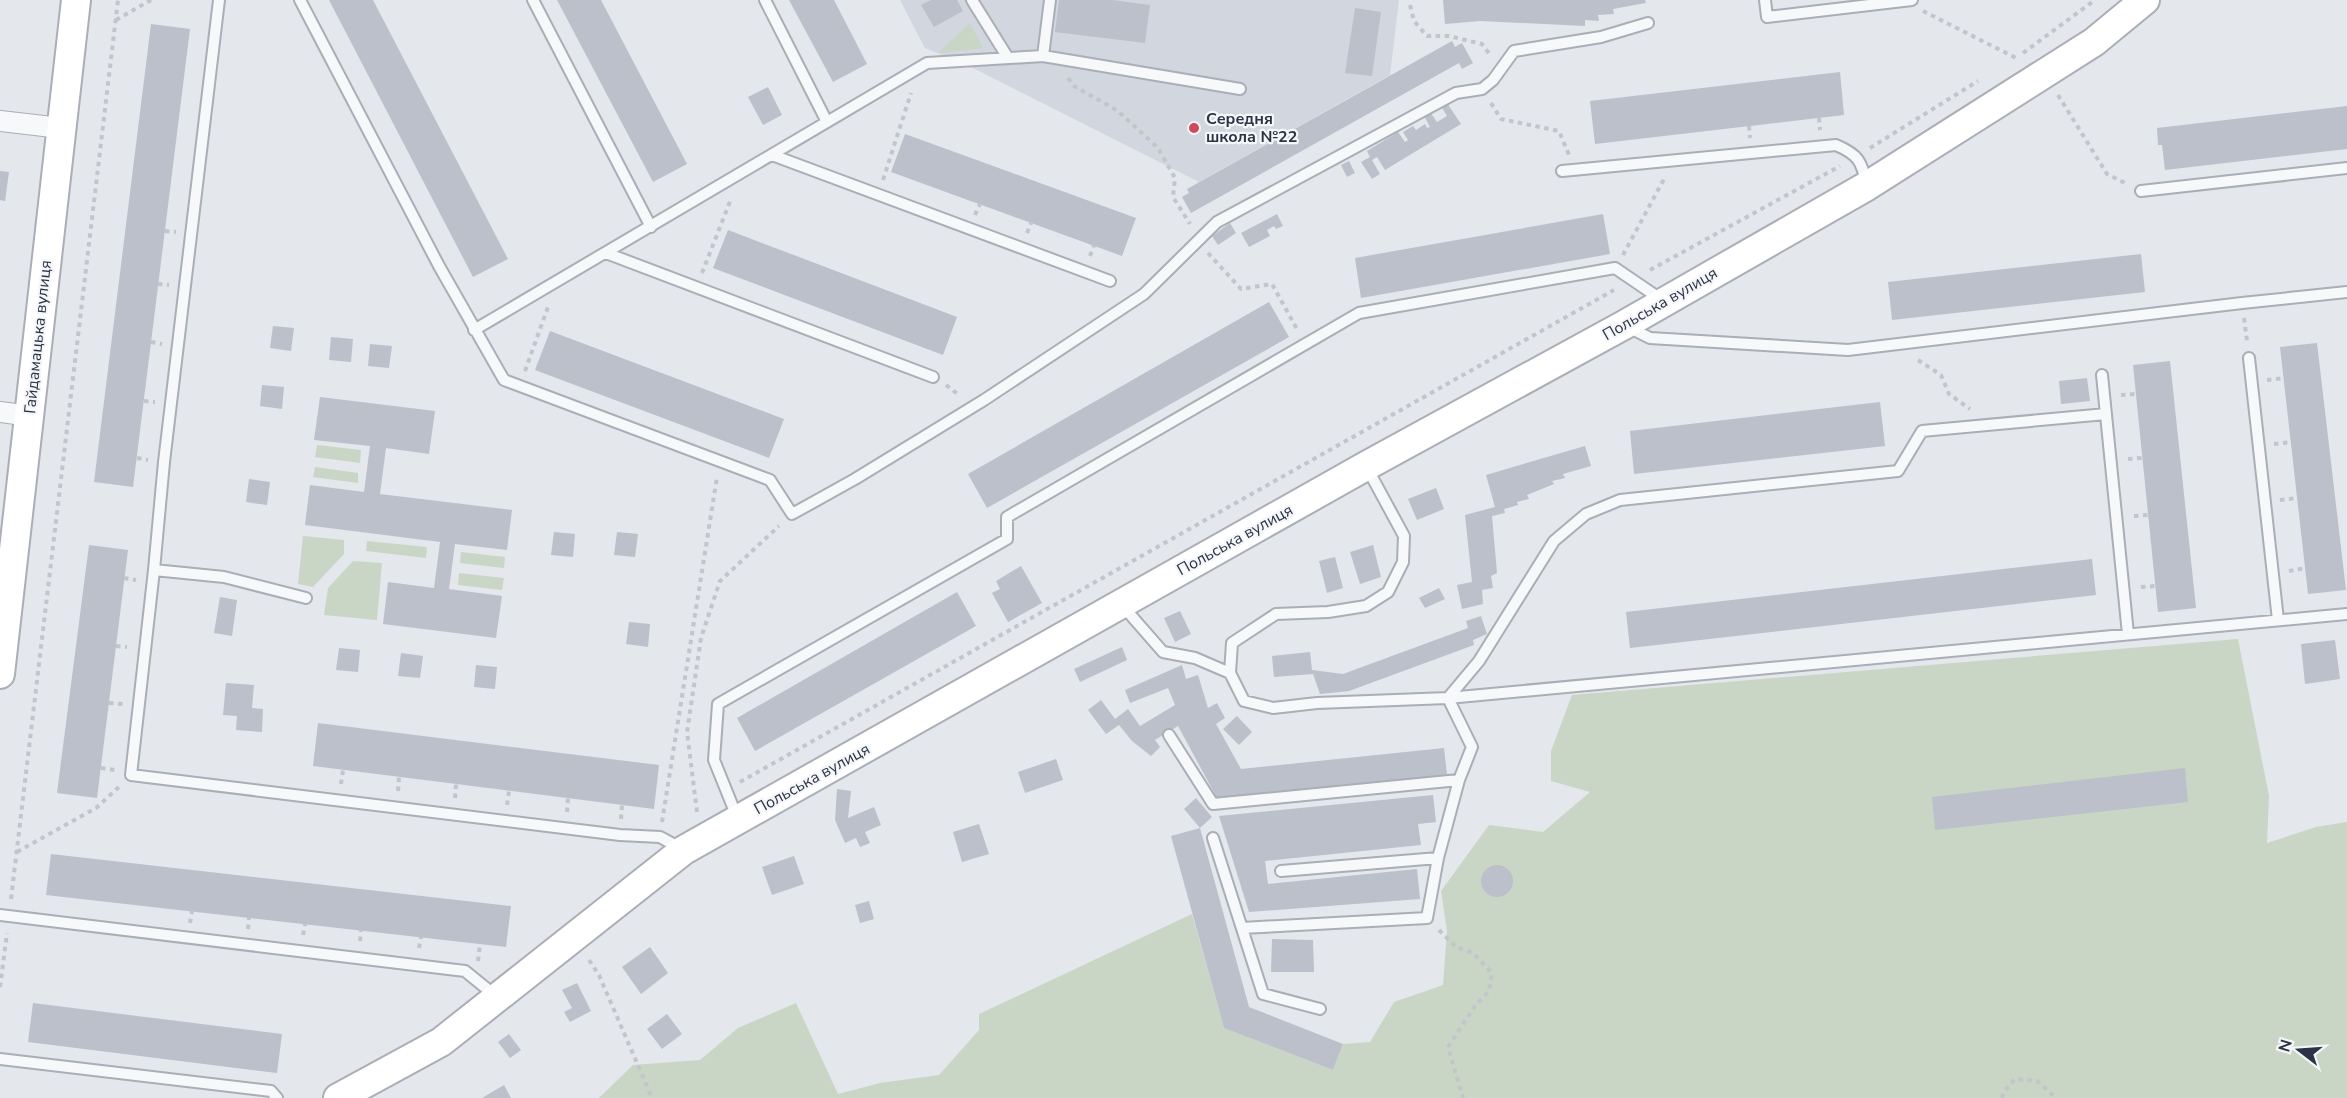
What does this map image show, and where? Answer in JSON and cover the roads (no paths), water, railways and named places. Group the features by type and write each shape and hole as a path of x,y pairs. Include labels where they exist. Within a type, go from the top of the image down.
{"street":[{"name":"Гайдамацька вулиця","path":"0,674 76,0"},
{"name":"Польська вулиця","path":"338,1098 441,1042 575,939 684,842 739,820 1366,466 1624,325 1867,186 2094,42 2145,0"},
{"path":"0,121 61,128"},
{"path":"0,412 30,416"}],"lane":[{"path":"219,0 164,462 131,775 684,842"},
{"path":"300,0 474,330 504,380 770,480 792,514 969,409 1144,294 1217,222 1456,93 1482,89 1493,80 1514,51 1601,37 1648,22"},
{"path":"533,0 651,227"},
{"path":"765,0 827,122"},
{"path":"972,0 1008,58"},
{"path":"1049,56 1050,0"},
{"path":"1765,0 1767,16 1908,0"},
{"path":"474,330 927,63 1049,56 1240,89"},
{"path":"1562,171 1836,145 1850,151 1861,162 1867,186"},
{"path":"772,155 1110,281"},
{"path":"2141,191 2347,168"},
{"path":"606,253 933,377"},
{"path":"739,820 714,760 718,704 1007,539 1007,517 1359,314 1615,268 1664,302"},
{"path":"1624,325 1650,338 1848,350 2347,292"},
{"path":"2248,358 2278,620"},
{"path":"2102,375 2128,634"},
{"path":"1448,698 1479,661 1554,542 1586,514 1620,500 1898,471 1922,431 2106,414"},
{"path":"1366,466 1404,536 1403,562 1388,592 1366,606 1328,612 1276,614 1232,643 1230,673 1244,701 1273,708 1317,703 1448,698 2347,614"},
{"path":"154,570 224,577 306,598"},
{"path":"1121,604 1163,652 1195,658 1230,673"},
{"path":"1242,928 1427,918 1438,858 1459,780 1472,747 1448,698"},
{"path":"1169,735 1213,804 1459,780"},
{"path":"1213,838 1263,994 1320,1009"},
{"path":"1281,871 1438,858"},
{"path":"4,915 465,971 499,999"},
{"path":"0,1059 271,1091 277,1098"}],"place":[{"name":"Середня школа №22","path":"1194,128"}]}
